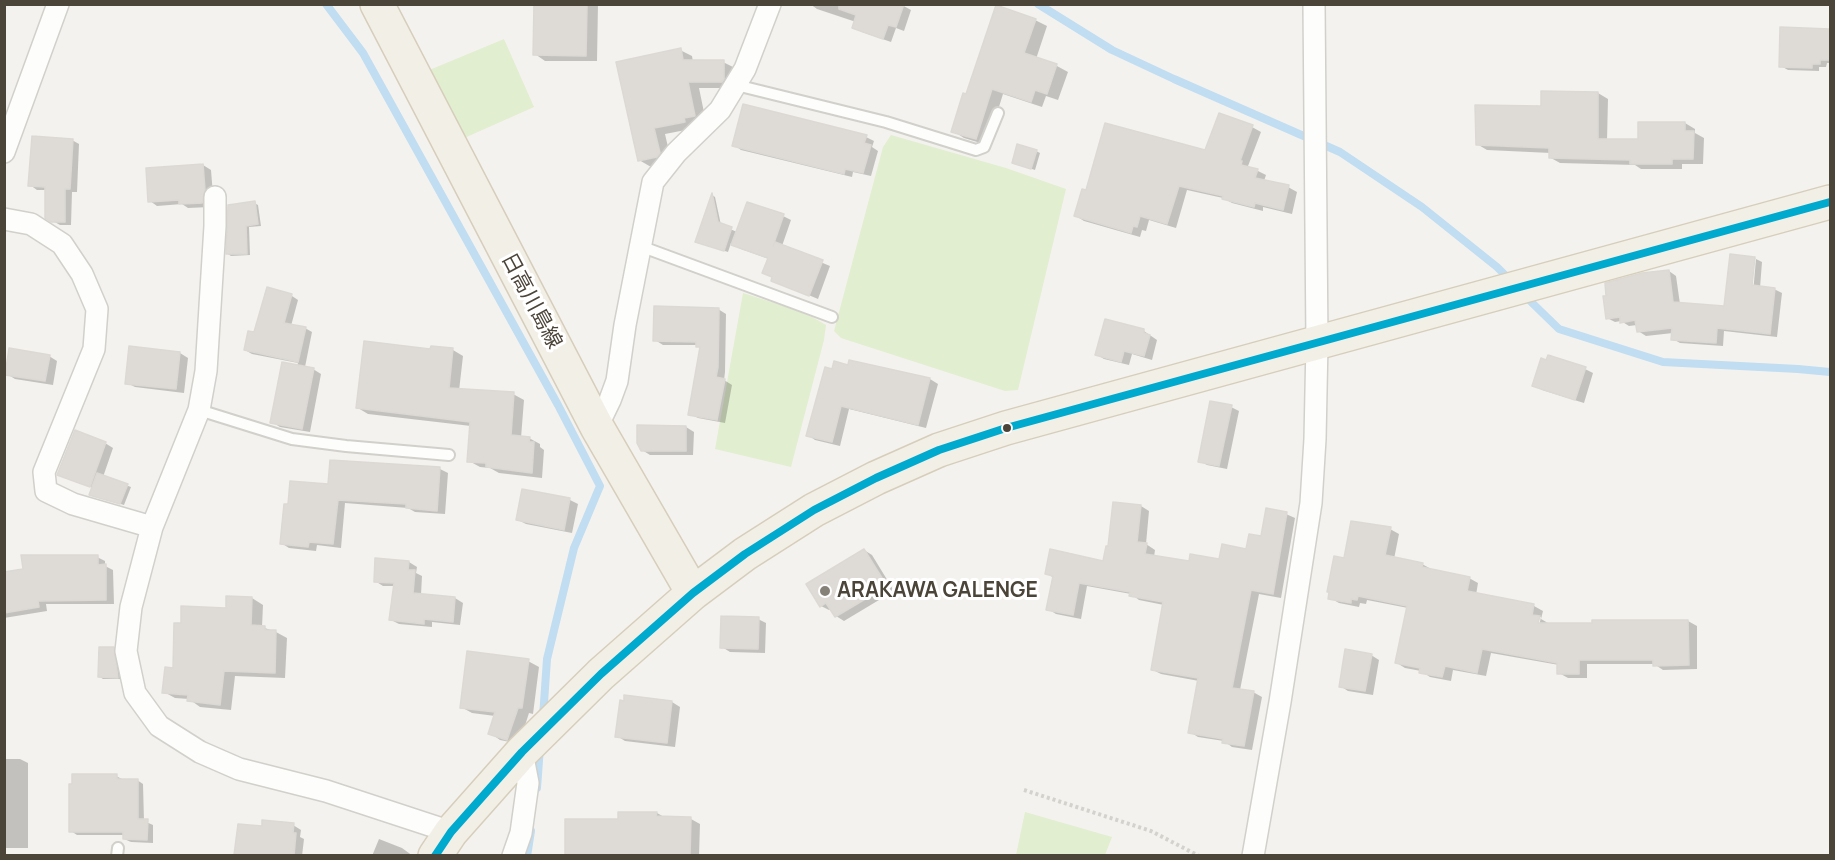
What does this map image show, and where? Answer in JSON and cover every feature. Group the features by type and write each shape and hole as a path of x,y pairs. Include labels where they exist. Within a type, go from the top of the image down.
{"main road":[{"name":"日高川島線","path":"377,4 597,427 693,593"},
{"path":"443,844 522,752 601,674 693,593 745,554 814,510 876,478 939,450 1006,428 1830,202"}],"street":[{"path":"4,152 58,4"},
{"path":"597,427 617,381 625,325 653,182 676,153 720,110 746,69 770,4"},
{"path":"1253,855 1311,503 1317,343 1314,4"},
{"path":"215,197 215,237 206,371 199,410 152,527 131,607 126,651 135,693 159,726 200,752 239,769 326,791 443,844"},
{"path":"4,219 31,224 62,244 82,274 97,309 94,349 44,472 46,491 73,504 152,527"},
{"path":"513,855 521,833 528,783 522,752"}],"lane":[{"path":"736,85 886,122 976,150 984,147 998,113"},
{"path":"640,246 832,317"},
{"path":"199,410 292,438 346,446 449,455"}],"path":[{"path":"1024,790 1151,831 1199,855"}],"green space":[{"path":"504,39 534,107 462,139 427,71"},
{"path":"891,135 1006,168 1066,189 1018,390 1005,391 841,338 834,331 883,147"},
{"path":"743,293 787,307 826,325 791,467 715,449"},
{"path":"1025,812 1112,837 1105,855 1016,855"}],"building":[{"path":"534,4 587,4 586,56 533,55"},
{"path":"839,4 904,4 896,27 888,25 883,39 852,28 856,15 839,9"},
{"path":"996,5 1036,19 1024,53 1057,64 1047,94 1035,90 1031,102 992,89 976,139 951,132"},
{"path":"1780,27 1830,29 1830,60 1820,60 1820,64 1812,64 1812,68 1779,67"},
{"path":"681,48 683,60 724,60 724,79 722,82 688,82 695,116 684,118 685,122 654,128 660,153 657,157 638,161 616,62"},
{"path":"1541,91 1598,92 1598,139 1638,139 1638,122 1685,122 1685,131 1694,131 1693,159 1672,159 1672,164 1630,164 1630,160 1549,158 1549,148 1476,145 1475,105 1541,106"},
{"path":"743,104 867,135 864,143 871,145 863,173 845,169 844,174 732,146"},
{"path":"1219,113 1253,125 1240,161 1242,161 1241,165 1258,169 1255,178 1289,185 1283,210 1255,203 1254,207 1222,199 1223,196 1179,186 1167,224 1140,216 1137,227 1133,226 1131,233 1074,216 1082,189 1086,190 1105,123 1205,150"},
{"path":"32,136 73,139 70,189 65,189 65,222 51,222 45,218 45,187 28,186"},
{"path":"1017,144 1037,150 1031,169 1012,163"},
{"path":"203,164 205,190 202,203 179,204 179,200 148,202 146,168"},
{"path":"712,193 718,222 732,227 724,251 695,242"},
{"path":"255,201 258,224 246,226 247,254 226,254 228,205"},
{"path":"747,202 784,214 773,246 775,242 823,260 809,296 771,281 772,277 762,273 768,258 731,245"},
{"path":"1730,254 1755,257 1752,285 1775,288 1770,334 1717,328 1716,343 1671,340 1672,328 1637,332 1635,320 1620,323 1620,317 1606,319 1603,296 1606,296 1605,283 1642,273 1669,270 1673,302 1724,306"},
{"path":"267,287 292,294 284,323 306,327 298,362 244,350 248,331 254,332"},
{"path":"654,306 719,308 716,377 725,379 717,420 688,415 700,347 696,347 696,342 653,341"},
{"path":"1105,319 1144,329 1144,333 1150,335 1144,356 1124,351 1121,362 1095,355"},
{"path":"364,341 430,349 431,346 453,348 449,388 514,392 511,435 530,437 529,442 534,442 532,473 486,467 486,463 467,462 470,422 356,408"},
{"path":"129,346 180,352 176,389 125,384"},
{"path":"9,348 50,355 45,381 5,375"},
{"path":"1548,355 1586,367 1575,400 1532,386 1541,358 1546,360"},
{"path":"849,360 930,378 918,425 841,406 832,442 806,436 825,367 832,369 834,361 848,365"},
{"path":"282,362 314,368 302,429 270,423"},
{"path":"1210,401 1232,405 1219,466 1198,462"},
{"path":"637,425 686,426 686,451 641,451 637,443"},
{"path":"75,430 106,442 90,487 57,475"},
{"path":"330,460 440,467 437,511 406,508 406,504 338,500 333,544 309,542 308,547 280,544 284,504 288,504 290,481 328,484"},
{"path":"97,473 128,484 120,504 89,495"},
{"path":"522,489 570,498 564,530 516,520"},
{"path":"1113,502 1141,505 1137,542 1147,543 1145,554 1189,561 1190,554 1219,559 1222,544 1246,549 1249,534 1261,536 1266,508 1287,512 1273,594 1251,590 1232,688 1254,691 1244,746 1222,743 1223,739 1188,733 1198,678 1151,670 1163,602 1129,596 1130,592 1079,583 1073,615 1046,610 1053,576 1045,574 1050,549 1103,561 1106,546 1108,546"},
{"path":"1351,521 1391,527 1385,555 1423,563 1422,567 1470,577 1467,591 1534,604 1532,615 1540,616 1538,623 1592,623 1592,620 1688,620 1689,665 1653,666 1653,660 1579,660 1579,674 1557,674 1557,663 1482,649 1477,673 1445,666 1442,677 1419,673 1420,668 1395,663 1407,606 1358,596 1357,600 1351,599 1351,603 1328,599 1329,592 1327,592 1334,556 1344,558"},
{"path":"864,549 887,586 835,617 826,603 820,607 806,584"},
{"path":"21,555 98,555 98,565 106,564 106,600 38,601 39,607 4,613 4,572 23,569"},
{"path":"375,558 409,561 408,570 415,570 413,593 455,597 453,622 424,619 424,624 389,620 394,583 374,582"},
{"path":"226,596 252,597 251,625 265,626 265,630 276,630 275,673 224,671 220,705 187,701 188,695 162,693 165,667 173,668 174,623 181,623 181,606 226,608"},
{"path":"721,616 759,617 758,649 720,648"},
{"path":"99,647 114,647 118,678 98,677"},
{"path":"1345,649 1372,654 1365,691 1339,687"},
{"path":"467,651 529,659 522,708 518,708 507,740 488,734 495,712 460,708"},
{"path":"624,695 672,701 667,743 615,737 620,700 624,701"},
{"path":"72,774 117,774 117,779 138,779 138,819 148,819 147,840 123,839 123,832 69,832 69,784 72,784"},
{"path":"618,812 657,812 656,816 691,817 690,855 565,855 565,819 618,819"},
{"path":"262,820 294,823 293,833 296,833 294,855 234,855 238,824 262,826"}],"waterway":[{"path":"326,4 363,53 558,405 600,486 574,548 547,659 543,717"},
{"path":"1038,4 1112,50 1340,152 1422,207 1497,267 1511,281"},
{"path":"1524,295 1559,329 1663,362 1830,372"},
{"path":"537,788 540,747"},
{"path":"527,856 531,831"}],"transit line":[{"path":"435,856 451,832 522,752 601,674 693,593 745,554 814,510 876,478 939,450 1006,428 1830,202"}],"place":[{"name":"ARAKAWA GALENGE","path":"825,591"}]}
